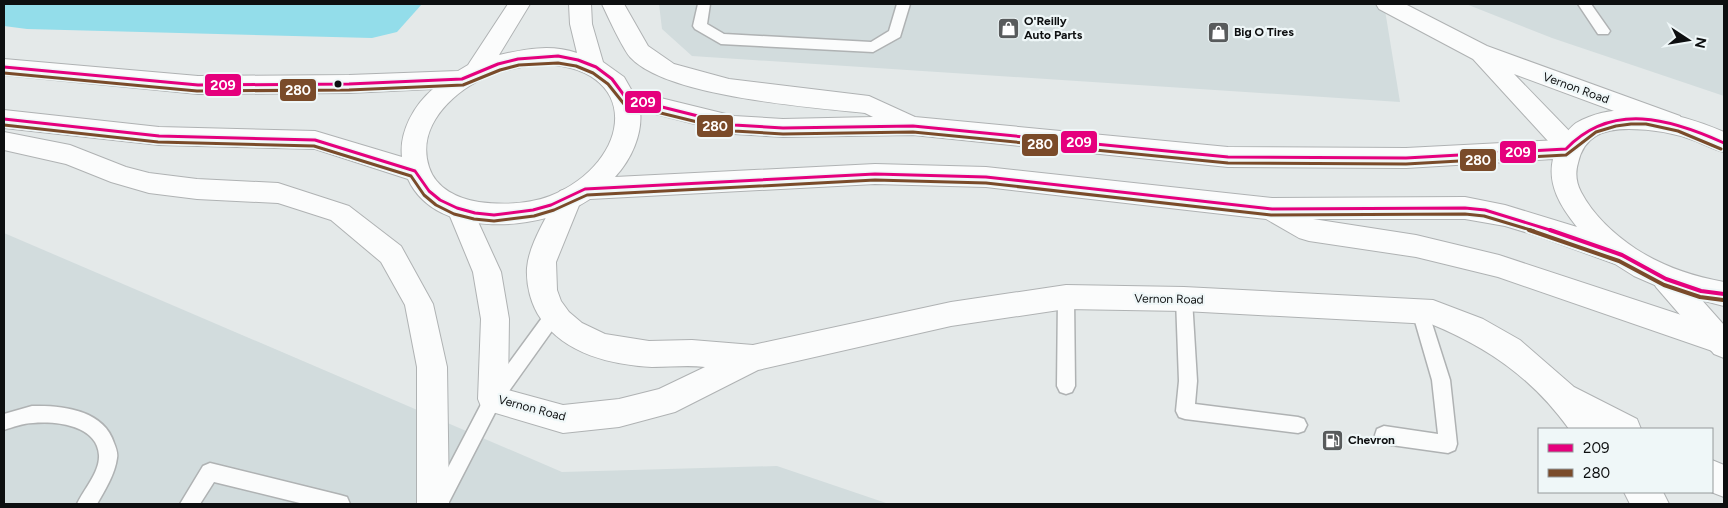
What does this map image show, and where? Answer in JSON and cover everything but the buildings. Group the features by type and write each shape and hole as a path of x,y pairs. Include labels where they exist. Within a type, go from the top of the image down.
{"main road":[{"path":"469,75 519,4"},
{"path":"580,4 581,24 592,66"},
{"path":"614,4 639,52 666,70 729,88 869,105 913,126"},
{"name":"Vernon Road","path":"1387,4 1478,52 1673,123"},
{"name":"Vernon Road","path":"1478,52 1567,147"},
{"path":"537,56 566,58 592,66 612,80 626,98 629,116 627,135 619,154 605,173 577,194 533,211 495,215 460,209 440,200 425,186 416,171 413,146 420,121 437,98 469,75 506,60 537,56"},
{"path":"4,68 198,85 331,85 469,75"},
{"path":"626,98 734,125 782,128 913,126 1228,157 1406,158 1567,147"},
{"path":"1622,255 1591,228 1570,199 1562,172 1567,147 1584,130 1608,121 1638,118 1673,123 1724,143"},
{"path":"4,119 160,136 315,140 416,171"},
{"path":"4,141 70,156 120,175 150,183 197,189 278,193 340,213 390,254 418,304 432,367 433,504"},
{"path":"577,194 875,174 986,177 1272,209 1447,208 1485,210 1622,255 1666,279 1701,291 1724,294"},
{"name":"Vernon Road","path":"577,194 551,240 541,268 545,296 553,316 570,332 600,346 642,353 692,353 753,358"},
{"name":"Vernon Road","path":"460,209 487,272 495,319 493,399 563,419 619,413 664,402 753,358 951,314 1066,297 1184,299 1433,312 1473,328 1510,350 1563,396 1586,428"},
{"path":"1272,209 1309,230 1416,246 1499,266 1668,322 1722,343"},
{"path":"1666,279 1722,343"},
{"name":"Vernon Road","path":"1563,396 1624,428"},
{"path":"1713,476 1724,482"},
{"path":"1641,493 1653,504"}],"lane":[{"path":"704,4 700,26 721,39 873,47 895,34 903,4"},
{"path":"1584,4 1603,31"},
{"path":"1066,297 1066,386"},
{"path":"1184,299 1188,381 1184,411 1298,425"},
{"path":"1384,435 1448,444 1442,380 1420,311"},
{"path":"438,504 493,399 553,316"},
{"path":"4,422 30,414 55,414 74,419 94,428 105,440 108,457 101,478 87,504"},
{"path":"190,504 210,472 340,504"}],"shaded area":[{"path":"4,4 422,4 397,32 372,38 27,29 4,26"},
{"path":"659,4 1384,4 1400,102 692,56 662,29"},
{"path":"1466,4 1724,4 1724,96 1552,38"},
{"path":"4,233 562,472 777,466 889,504 4,504"}],"transit line":[{"name":"209","path":"4,67 198,85 349,84 462,79 498,64 518,59 558,56 578,60 596,67 612,79 626,98 734,125 783,128 913,126 1228,157 1406,158 1566,149 1580,135 1600,124 1635,118 1672,123 1724,143"},
{"name":"280","path":"4,73 197,91 349,90 463,85 500,70 519,65 558,63 576,66 593,73 608,84 624,104 734,131 783,134 913,132 1228,163 1406,164 1566,155 1596,132 1631,124 1646,124 1678,131 1721,149"},
{"name":"209","path":"4,119 159,136 315,140 415,171 429,191 440,200 457,208 475,213 494,215 533,210 551,205 585,189 875,174 986,177 1272,209 1465,208 1485,210 1539,226 1622,255 1666,279 1701,291 1724,294"},
{"name":"280","path":"4,125 158,142 314,146 411,176 424,195 436,205 454,214 494,221 534,216 554,210 587,195 875,180 986,183 1271,215 1465,214 1484,216 1537,232 1619,261 1664,285 1700,297 1723,300"}],"place":[{"name":"O'Reilly Auto Parts","path":"1008,28"},
{"name":"Big O Tires","path":"1218,32"},
{"name":"Chevron","path":"1332,440"}]}
